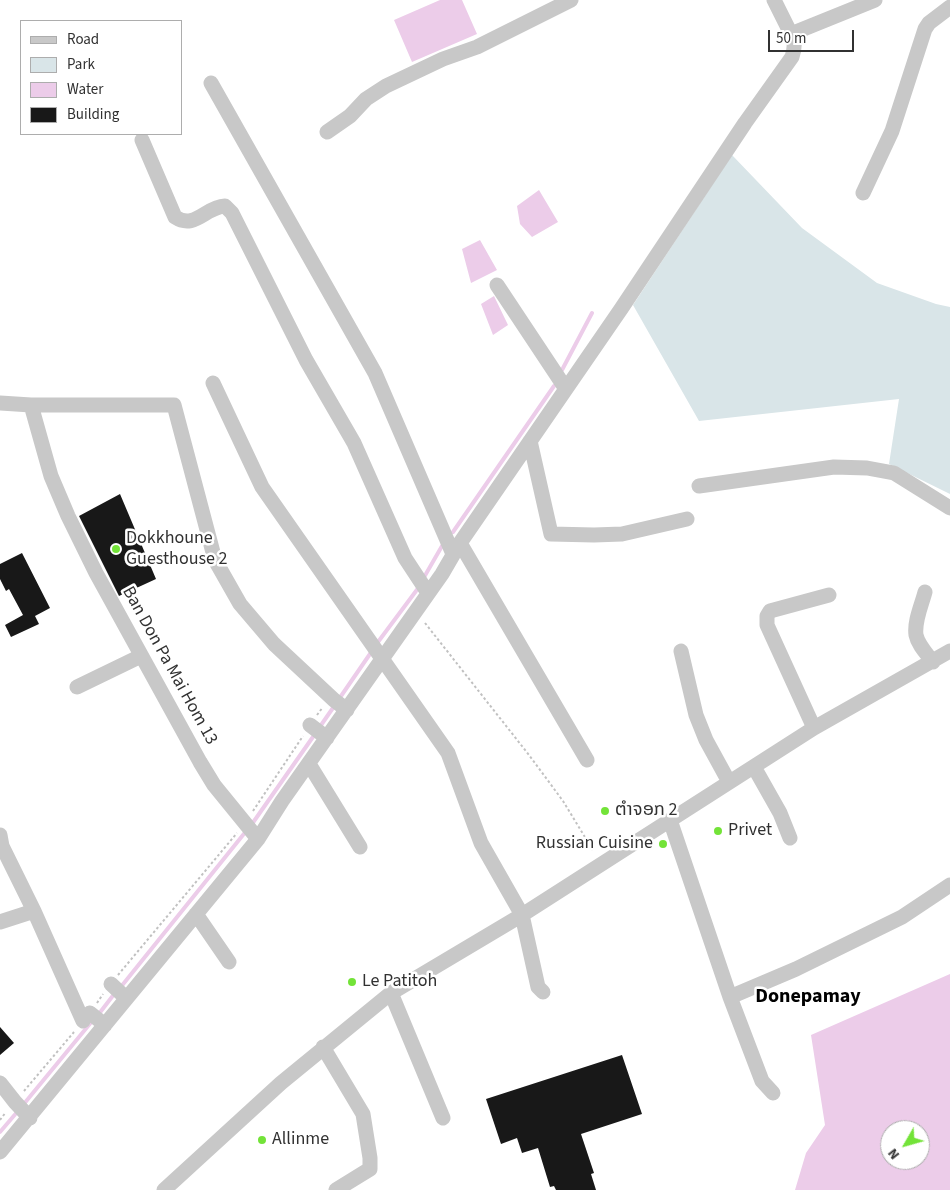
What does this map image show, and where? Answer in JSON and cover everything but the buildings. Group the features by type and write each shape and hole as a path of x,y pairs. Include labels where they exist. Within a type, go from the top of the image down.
{"street":[{"path":"327,132 350,116 366,99 386,86 443,59 477,47 571,0"},
{"path":"0,1152 21,1109 117,991 196,914 250,831 282,801 309,764 318,731 338,703 383,659 415,610 422,585 442,574 456,549 621,309 744,123 792,57 794,40 774,0"},
{"path":"791,34 875,0"},
{"path":"863,193 892,131 925,29 929,23 950,7"},
{"path":"211,83 374,373 456,549 587,760"},
{"path":"142,140 175,217 182,221 191,221 218,206 225,206 232,213 306,360 354,443 405,558 422,585"},
{"path":"497,285 566,389"},
{"path":"214,383 262,487 448,753 481,843 522,915 538,987 543,992"},
{"path":"0,402 31,405 174,405 215,560 240,604 274,644 338,703"},
{"name":"Ban Don Pa Mai Hom 13","path":"31,405 51,476 96,573 214,785 250,831"},
{"path":"530,442 551,534 622,534 688,519"},
{"path":"699,486 834,467 867,468 894,473 950,508"},
{"path":"925,592 916,625 916,635 933,662"},
{"path":"814,728 767,625 767,616 770,611 829,595"},
{"path":"681,651 696,715 706,740 730,782"},
{"path":"164,1190 281,1083 323,1047 392,993 602,865 814,728 950,651"},
{"path":"77,687 141,656"},
{"path":"309,764 360,847"},
{"path":"754,767 780,813 790,838"},
{"path":"670,820 730,997 762,1081 773,1093"},
{"path":"0,835 2,846 34,912 94,1019"},
{"path":"730,997 796,969 902,917 950,885"},
{"path":"0,922 34,912"},
{"path":"196,914 228,962"},
{"path":"392,993 443,1118"},
{"path":"323,1047 363,1114 370,1158 370,1168 336,1190"},
{"path":"0,1083 21,1109"}],"path":[{"path":"415,610 477,687 563,801 602,865"},
{"path":"0,1120 21,1109 250,831 338,703"}],"green space":[{"path":"732,155 802,228 877,283 936,304 950,307 950,494 889,464 899,399 699,421 633,305"}],"water":[{"path":"440,0 462,0 477,34 412,62 394,20"},
{"path":"539,190 558,222 532,237 520,224 517,206"},
{"path":"480,240 497,270 471,283 462,249"},
{"path":"494,296 508,325 493,335 481,304"},
{"path":"950,974 950,1190 795,1190 806,1153 825,1125 811,1035"}],"waterway":[{"path":"562,370 592,313"},
{"path":"453,532 554,386"},
{"path":"423,579 442,546"},
{"path":"378,642 419,587"},
{"path":"339,699 372,651"},
{"path":"319,728 335,705"},
{"path":"252,824 315,734"},
{"path":"120,988 247,830"},
{"path":"98,1015 115,993"},
{"path":"23,1105 93,1020"},
{"path":"0,1132 18,1111"}],"place":[{"name":"Dokkhoune Guesthouse 2","path":"116,549"},
{"name":"ຕຳຈອກ 2","path":"605,811"},
{"name":"Privet","path":"718,831"},
{"name":"Russian Cuisine","path":"663,844"},
{"name":"Le Patitoh","path":"352,982"},
{"name":"Allinme","path":"262,1140"}],"district":[{"name":"Donepamay","path":"808,998"}]}
